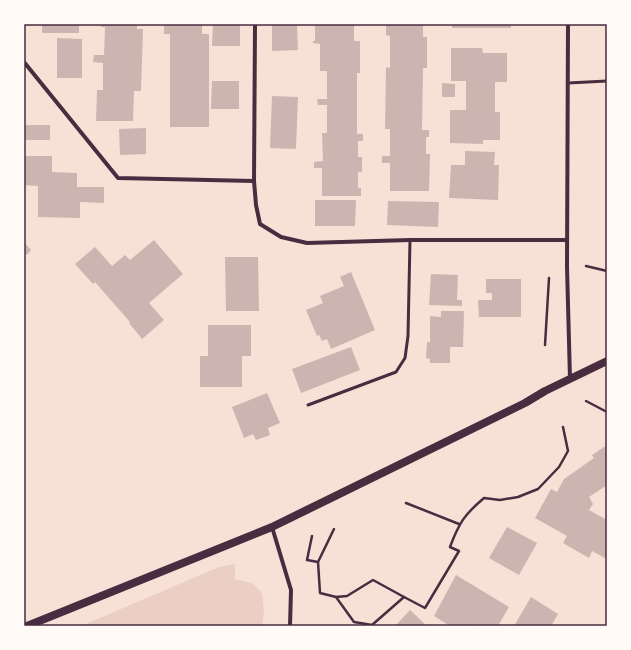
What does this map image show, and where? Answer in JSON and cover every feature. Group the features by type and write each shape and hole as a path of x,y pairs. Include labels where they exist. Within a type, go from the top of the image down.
{"main road":[{"path":"27,626 272,527 607,361"}],"street":[{"path":"255,24 254,181 256,205 260,224 281,237 307,243 410,240 567,240"},
{"path":"568,24 567,240 570,379"},
{"path":"24,62 118,178 254,181"},
{"path":"272,527 291,590 290,626"}],"lane":[{"path":"568,83 607,81"},
{"path":"308,406 396,372 405,358 408,336 410,240"}],"path":[{"path":"586,266 607,271"},
{"path":"545,345 549,275"},
{"path":"586,401 607,412"},
{"path":"334,529 318,562 320,593 336,597 347,596 373,580 425,608 459,551 450,547 459,524 471,508 484,498 500,500 518,497 538,489 559,467 568,451 563,427"},
{"path":"406,503 459,524"},
{"path":"312,536 307,560 318,562"},
{"path":"336,597 354,622 372,625 404,597"}],"shaded area":[{"path":"235,564 235,579 252,583 262,593 264,610 262,626 81,626 219,567"}],"building":[{"path":"42,24 79,24 79,33 42,33"},
{"path":"101,24 137,24 137,29 143,29 141,91 134,91 133,121 96,121 97,90 103,90 103,63 93,62 94,55 104,55 105,27 101,27"},
{"path":"164,24 202,24 202,34 209,34 209,127 170,127 170,34 164,34"},
{"path":"213,24 240,24 240,46 212,46"},
{"path":"272,24 297,24 298,50 272,51"},
{"path":"315,24 354,24 354,41 360,41 360,73 357,73 357,134 363,134 363,141 358,141 358,157 362,157 362,172 358,172 358,188 361,188 361,196 322,196 322,168 314,168 314,162 323,161 322,133 327,133 327,105 318,105 317,99 327,99 327,71 320,71 320,44 313,43 313,41 315,41"},
{"path":"386,24 423,24 423,37 427,37 427,68 423,68 422,130 429,130 429,137 426,137 426,154 430,154 429,191 390,191 390,163 382,163 382,156 390,156 390,129 385,129 386,67 390,68 390,36 386,35"},
{"path":"452,24 511,24 511,28 452,28"},
{"path":"57,38 82,39 82,78 57,78"},
{"path":"451,48 482,48 483,53 507,53 507,82 495,82 495,112 500,112 500,140 483,140 483,144 450,143 450,110 466,110 466,81 451,81"},
{"path":"212,81 239,81 239,109 211,109"},
{"path":"442,83 455,84 455,97 442,97"},
{"path":"272,96 298,97 296,149 270,148"},
{"path":"24,125 50,125 50,140 24,140"},
{"path":"146,128 146,154 120,155 119,129"},
{"path":"465,151 495,152 494,165 499,165 498,200 449,198 451,165 465,165"},
{"path":"24,156 52,156 52,172 77,173 77,187 104,187 104,203 80,202 80,218 38,217 38,186 24,185"},
{"path":"315,200 356,200 355,226 315,226"},
{"path":"388,201 439,202 438,227 387,225"},
{"path":"154,240 183,274 149,303 164,320 142,339 129,323 130,322 95,282 93,284 75,264 95,247 112,266 125,255 130,260"},
{"path":"24,242 31,250 27,255 24,252"},
{"path":"225,257 258,257 259,311 226,311"},
{"path":"351,272 375,330 331,349 327,339 322,341 319,335 317,336 306,310 323,303 320,296 344,286 340,277"},
{"path":"431,274 458,275 457,300 462,300 462,306 429,305"},
{"path":"486,279 521,279 521,317 479,317 478,300 492,300 492,293 486,293"},
{"path":"441,311 464,311 463,347 450,347 450,363 430,363 430,359 426,358 427,342 430,342 430,316 441,317"},
{"path":"208,325 251,325 251,356 242,356 242,387 200,387 200,356 208,356"},
{"path":"351,347 360,370 301,393 292,369"},
{"path":"267,393 280,423 268,428 270,435 256,440 253,434 244,438 232,407"},
{"path":"607,445 607,485 589,497 593,504 589,510 607,520 607,559 592,551 589,558 563,543 567,536 535,518 551,489 557,492 564,479 594,458 592,455"},
{"path":"507,527 537,543 519,575 489,558"},
{"path":"456,575 509,607 498,626 479,626 476,624 475,626 450,626 434,616"},
{"path":"531,597 558,614 551,626 514,626"},
{"path":"410,610 427,626 395,626"}]}
